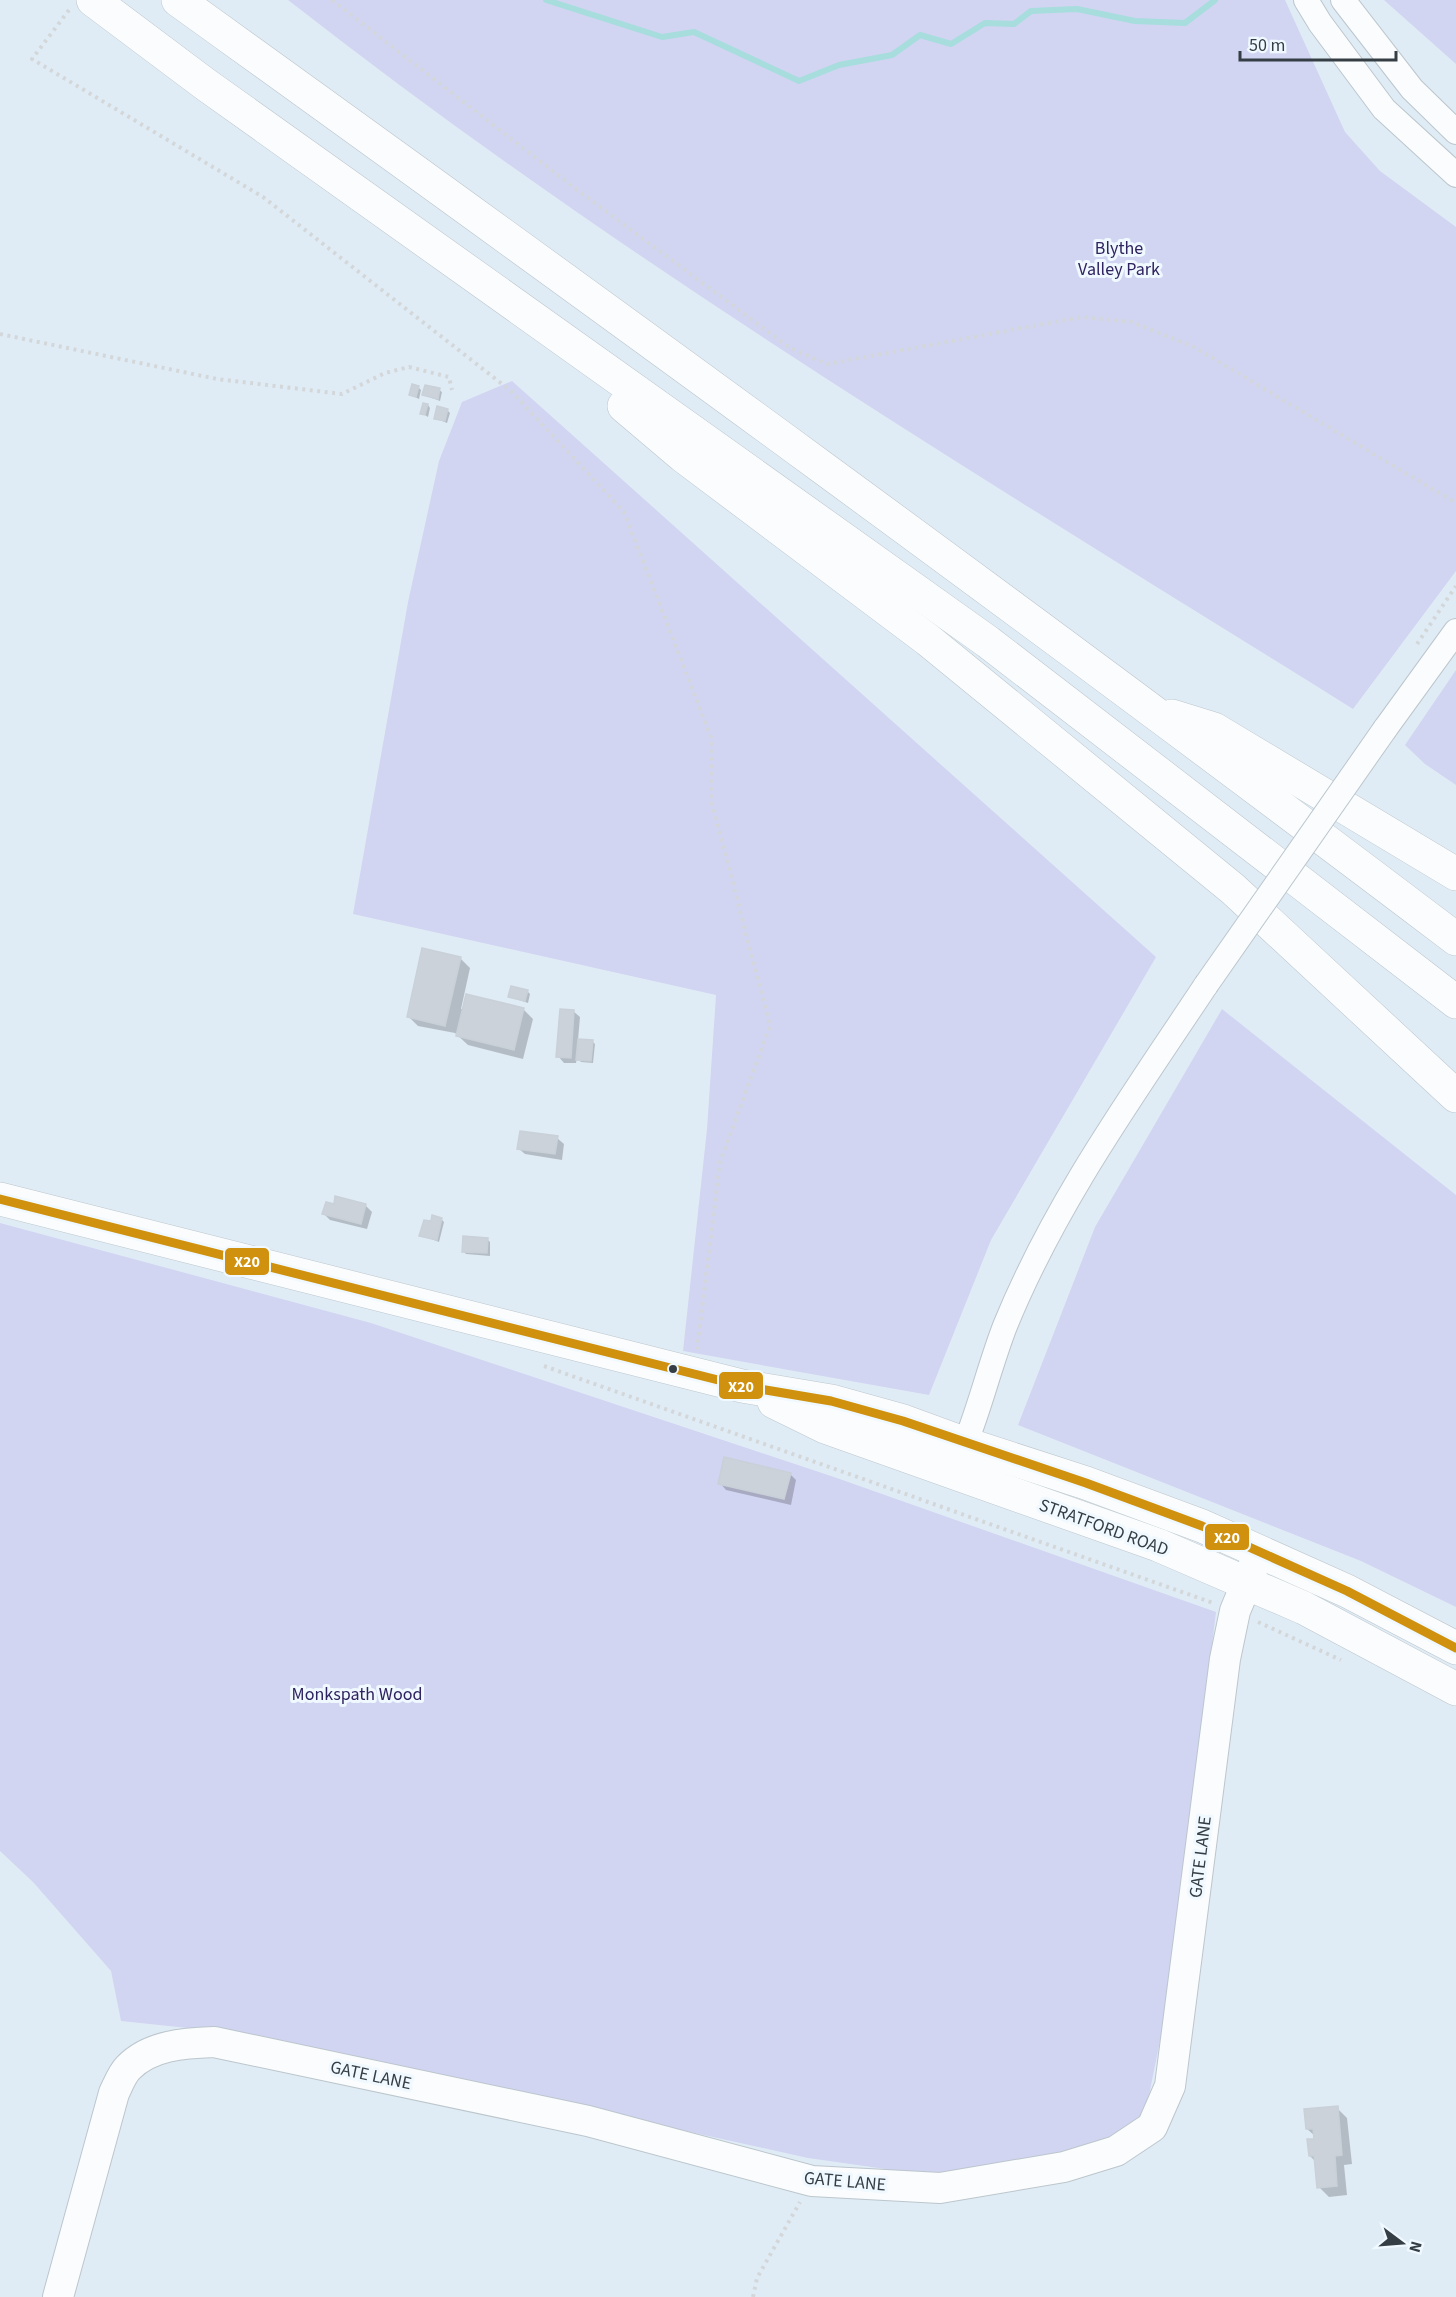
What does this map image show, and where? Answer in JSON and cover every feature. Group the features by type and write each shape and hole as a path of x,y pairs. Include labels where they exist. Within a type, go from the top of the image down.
{"main road":[{"path":"178,0 597,302 1456,939"},
{"path":"81,5 206,84 988,642 1456,1002"},
{"path":"453,260 683,456 928,640 1233,889 1456,1096"},
{"path":"1147,708 1215,729 1456,874"},
{"name":"STRATFORD ROAD","path":"0,1199 742,1386 831,1401 903,1420 1202,1526 1381,1608 1456,1648"},
{"name":"STRATFORD ROAD","path":"742,1386 825,1427 1158,1545 1241,1597 1304,1608 1456,1689"},
{"path":"1381,1608 1456,1638"}],"street":[{"path":"1306,0 1320,23 1384,109 1456,175"},
{"path":"1343,0 1412,89 1456,132"},
{"path":"953,1474 966,1444 1005,1326 1037,1258 1088,1163 1206,985 1456,631"},
{"name":"GATE LANE","path":"58,2297 114,2093 127,2068 144,2056 177,2044 214,2042 588,2121 812,2181 940,2188 1002,2180 1064,2168 1116,2151 1152,2127 1170,2086 1225,1659 1241,1597 1260,1552"}],"path":[{"path":"332,0 572,186 790,348 827,364 1082,317 1132,322 1194,347 1456,503"},
{"path":"81,5 32,59 263,197 511,391 624,512 712,740 711,799 770,1026 720,1162 693,1373"},
{"path":"0,334 217,379 342,394 385,373 409,367 449,377 452,390"},
{"path":"880,1483 1241,1597"},
{"path":"753,2297 757,2278 812,2181"}],"green space":[{"name":"Blythe Valley Park","path":"288,0 1285,0 1345,132 1380,171 1456,227 1456,571 1353,709 946,455 678,281 416,97"},
{"path":"1384,0 1456,0 1456,64"},
{"path":"512,381 1156,957 991,1240 929,1395 683,1351 707,1129 716,995 353,914 408,602 439,461 462,402"},
{"path":"1456,670 1456,785 1425,764 1405,745"},
{"path":"1222,1009 1456,1195 1456,1607 1361,1561 1018,1425 1095,1227"},
{"name":"Monkspath Wood","path":"0,1223 371,1323 834,1477 1216,1612 1170,1991 1144,2120 1086,2152 942,2177 808,2158 245,2034 121,2021 111,1971 33,1882 0,1851"}],"building":[{"path":"412,384 419,386 416,397 409,395"},
{"path":"425,385 440,388 438,399 422,395"},
{"path":"423,403 428,404 425,415 420,414"},
{"path":"437,406 448,409 445,421 434,419"},
{"path":"422,948 461,957 445,1026 407,1017"},
{"path":"511,986 528,990 525,1001 508,997"},
{"path":"466,994 524,1008 514,1050 456,1036"},
{"path":"560,1009 574,1010 571,1058 556,1057"},
{"path":"578,1039 593,1040 591,1061 576,1060"},
{"path":"520,1131 558,1136 555,1154 517,1149"},
{"path":"335,1196 366,1204 361,1224 322,1214 326,1202 334,1204"},
{"path":"432,1215 442,1218 437,1240 419,1236 424,1220 431,1221"},
{"path":"463,1236 488,1238 487,1253 462,1252"},
{"path":"724,1457 791,1473 784,1499 718,1484"},
{"path":"1338,2106 1342,2155 1335,2156 1337,2186 1317,2188 1314,2156 1309,2156 1307,2139 1314,2139 1313,2129 1306,2129 1304,2109"}],"waterway":[{"path":"546,0 662,37 694,32 799,81 839,65 892,55 920,35 951,44 985,23 1014,24 1031,11 1077,9 1135,21 1185,23 1215,0"}],"transit line":[{"name":"X20","path":"0,1199 742,1386 831,1401 903,1421 1086,1483 1202,1526 1347,1591 1456,1648"}]}
